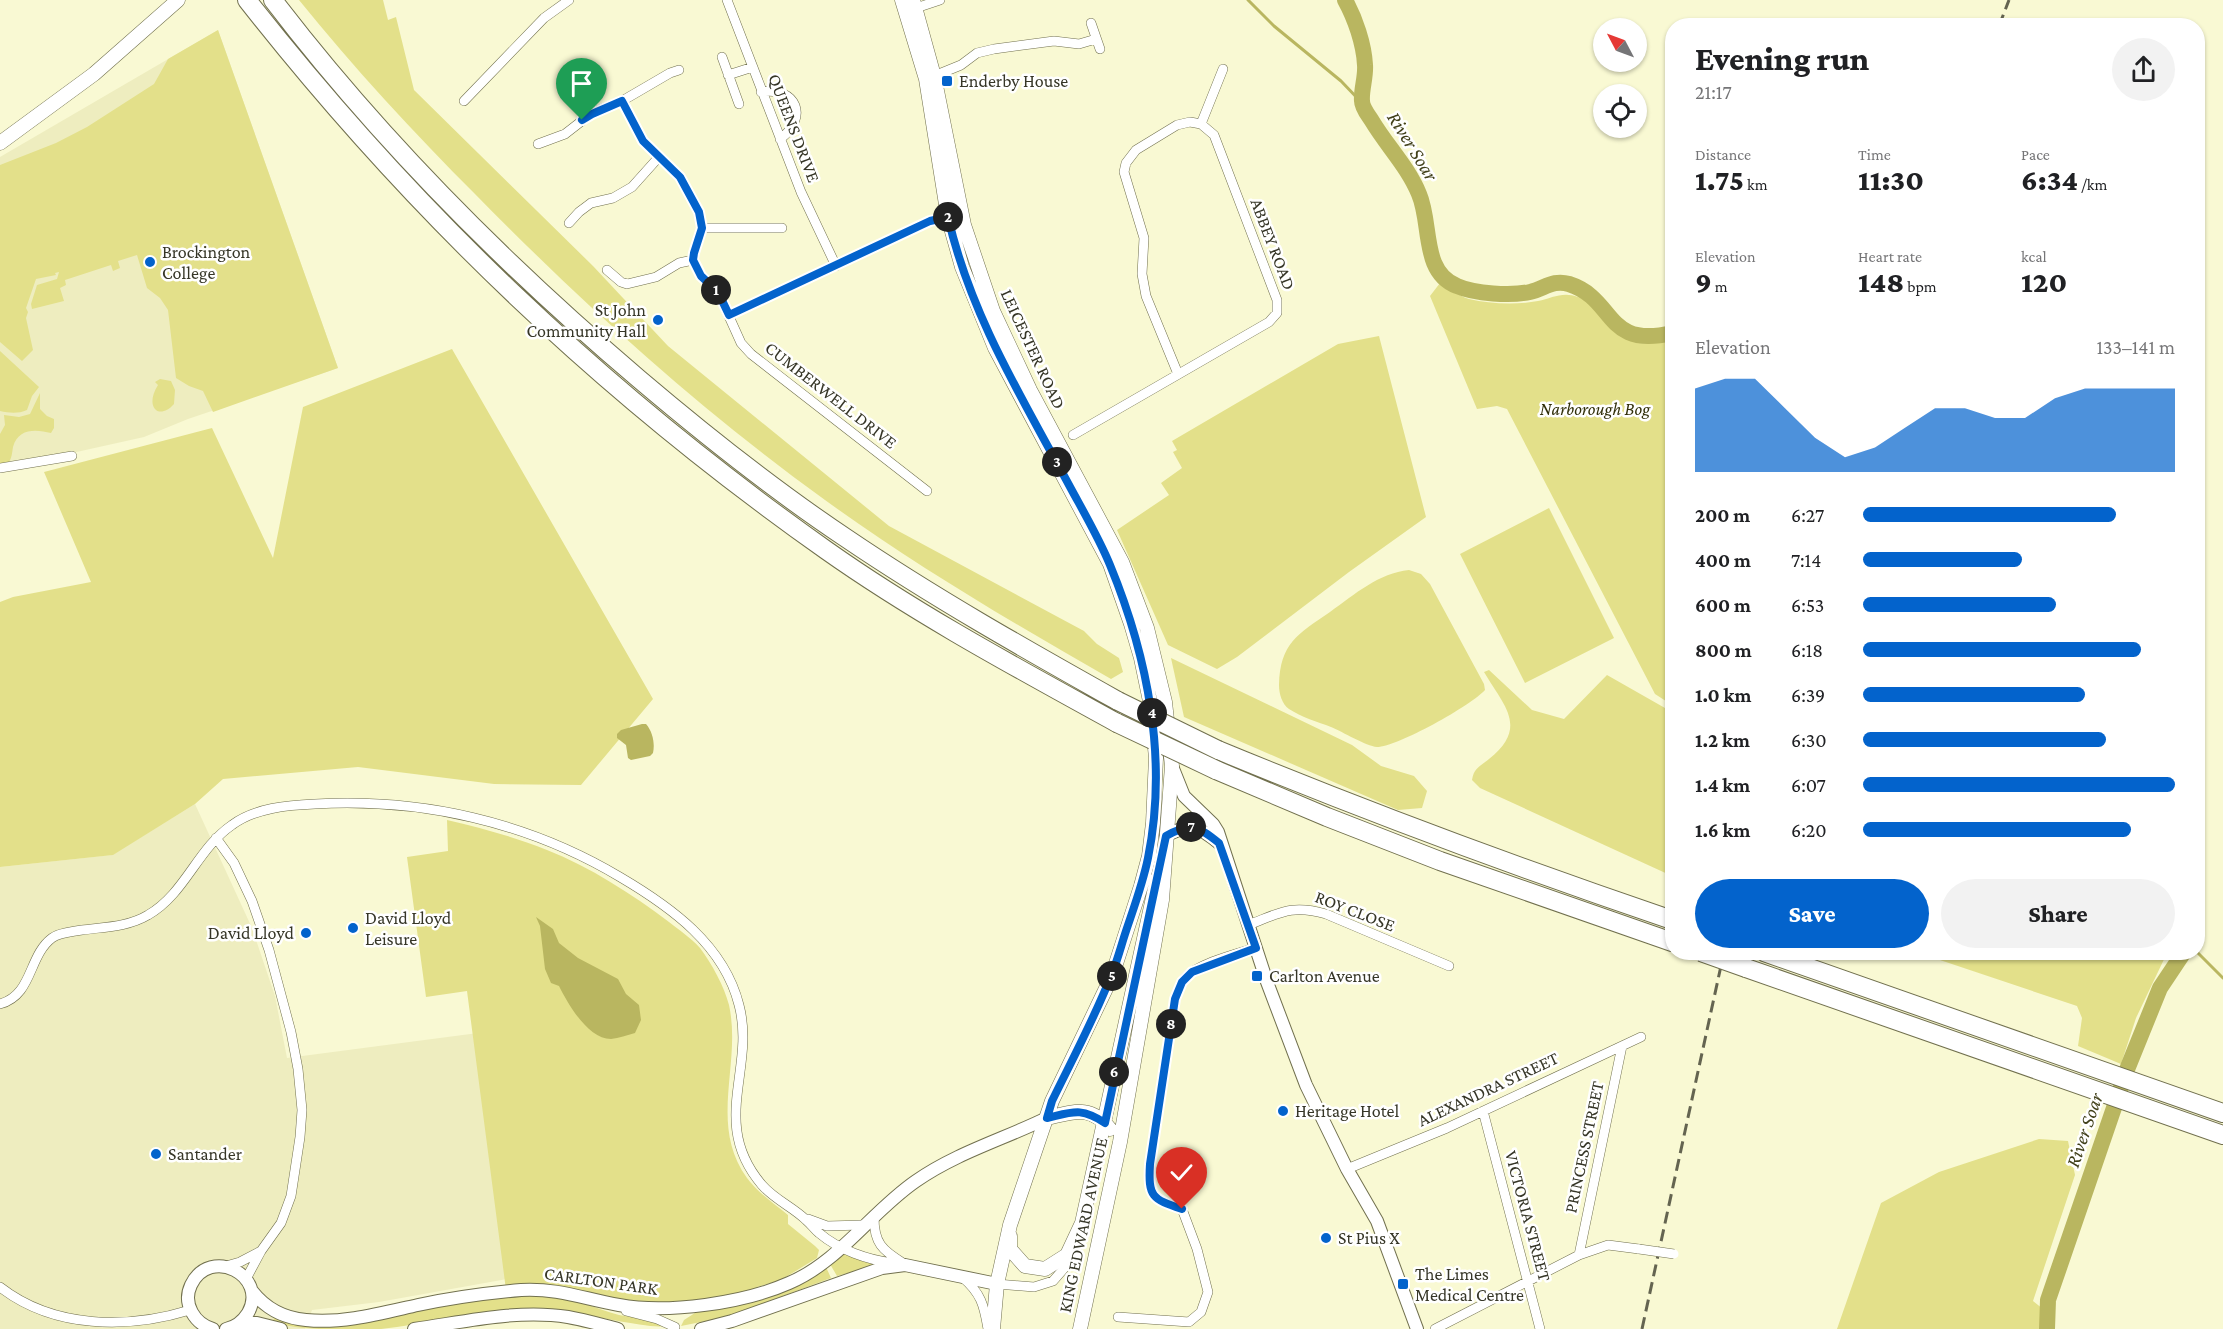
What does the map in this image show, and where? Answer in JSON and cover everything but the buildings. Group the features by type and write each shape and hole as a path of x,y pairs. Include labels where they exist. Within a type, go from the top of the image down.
{"highway":[{"path":"247,0 336,109 442,225 500,282 633,402 736,484 828,552 968,640 1117,723 1216,770 1430,857 1665,940"},
{"path":"273,0 337,80 395,145 458,211 559,310 675,409 843,537 930,593 1118,701 1218,750 1454,843 1665,918"},
{"path":"1724,960 2223,1135"},
{"path":"1787,960 2223,1113"}],"main road":[{"path":"0,143 94,74 178,0"},
{"name":"LEICESTER ROAD","path":"902,0 926,79 948,217 971,295 995,348 1110,564 1141,658"},
{"name":"LEICESTER ROAD","path":"915,4 934,76 964,225 993,311 1030,390 1122,562 1147,628 1156,662"},
{"name":"KING EDWARD AVENUE","path":"993,1329 997,1284 1010,1225 1052,1101 1112,976 1142,886 1149,855 1156,758 1151,706 1141,658"},
{"name":"KING EDWARD AVENUE","path":"1080,1329 1120,1142 1162,900 1172,766 1164,702 1156,662"},
{"name":"KING EDWARD AVENUE","path":"1010,1225 1010,1249 1025,1266 1045,1269 1067,1255 1082,1223 1166,840"},
{"path":"1047,1118 1078,1111 1091,1114 1105,1123 1120,1142"}],"street":[{"path":"464,101 544,18 569,0"},
{"name":"QUEENS DRIVE","path":"727,0 801,192 836,266"},
{"path":"915,4 940,0"},
{"path":"934,76 961,65 977,53 994,49 1054,41 1098,44 1091,23"},
{"path":"722,57 739,104"},
{"path":"538,144 565,134 592,114 622,101 675,72 666,63"},
{"path":"728,75 753,67"},
{"path":"1178,374 1146,296 1142,274 1144,238 1124,171 1126,163 1136,150 1177,125 1190,122 1201,124 1223,69"},
{"path":"761,92 780,92 795,105 797,110 795,122 780,139"},
{"path":"607,270 621,282 627,284 656,277 679,263 693,260 702,228 699,212 680,177 643,141 622,101"},
{"name":"ABBEY ROAD","path":"1073,435 1269,322 1277,313 1278,307 1214,135 1201,124"},
{"path":"550,127 555,138"},
{"path":"569,224 579,212 591,204 615,203 658,158"},
{"path":"729,315 930,221 948,217"},
{"path":"702,228 782,228"},
{"name":"CUMBERWELL DRIVE","path":"693,260 701,276 718,292 741,344 751,354 927,491"},
{"path":"0,468 72,456"},
{"path":"1172,766 1184,796 1213,824 1218,832 1219,843 1306,1085 1347,1169 1377,1221 1417,1329"},
{"path":"0,1004 21,992 44,947 57,935 135,922 158,909 178,890 204,850 234,823 267,810 287,806 340,802 415,806 456,813 502,825 549,842 620,877 692,928 710,946 724,968 739,1005 743,1027 735,1118 740,1147 764,1187 805,1219 818,1233 841,1247 880,1262 959,1275 997,1284 1034,1287 1053,1281 1074,1257 1082,1223"},
{"path":"1166,840 1182,827 1191,827 1207,832 1219,843"},
{"path":"216,838 234,863 252,901 280,988 298,1069 302,1110 294,1181 280,1223 246,1279 234,1269 226,1266"},
{"name":"ROY CLOSE","path":"1248,925 1288,910 1309,909 1449,966"},
{"path":"1118,1317 1189,1322 1201,1312 1208,1292 1197,1249 1182,1209 1158,1201 1149,1186 1150,1164 1175,999 1182,982 1186,976 1199,968 1256,948"},
{"name":"ALEXANDRA STREET","path":"1347,1169 1483,1111 1641,1037"},
{"name":"PRINCESS STREET","path":"1579,1255 1622,1046"},
{"name":"VICTORIA STREET","path":"1483,1111 1540,1329"},
{"name":"CARLTON PARK","path":"246,1279 260,1301 274,1312 289,1318 324,1321 521,1290 563,1291 621,1306 667,1308 732,1299 791,1282 841,1247 915,1181 944,1163 1047,1118"},
{"path":"874,1217 874,1233 886,1253 905,1265"},
{"path":"805,1219 828,1226 863,1225"},
{"path":"1436,1329 1579,1255 1608,1245 1674,1254"},
{"path":"213,1329 202,1324 190,1310 188,1299 195,1278 210,1267 240,1263 261,1251"},
{"path":"701,1329 732,1321 882,1268 905,1265"},
{"path":"959,1275 974,1287 984,1305 988,1329"},
{"path":"0,1287 31,1307 56,1319 97,1328 146,1326 171,1321 190,1310"},
{"path":"240,1323 250,1309 252,1291"},
{"path":"604,1302 617,1309 657,1319 675,1327"},
{"path":"414,1329 501,1317 548,1315 568,1317 618,1329"},
{"path":"226,1329 240,1323 257,1323 281,1329"}],"shaded area":[{"name":"Brockington College","path":"218,30 338,368 188,419 144,437 72,453 0,464 0,157"},
{"path":"646,724 652,734 653,753 650,756 631,760 628,758 626,745 617,738 617,734 621,730"},
{"name":"Santander","path":"195,804 252,928 275,996 287,1058 478,1033 507,1279 379,1302 312,1310 305,1329 0,1329 0,867 112,855"},
{"path":"536,917 553,929 559,943 578,958 618,979 626,994 639,1005 641,1020 635,1033 611,1039 603,1037 594,1033 580,1019 559,986 551,983 545,969 540,926"}],"green space":[{"path":"299,0 383,0 388,20 396,17 414,90 593,266 668,346 889,526 1084,631 1097,644 1119,658 1123,672 1111,679 965,593 859,524 732,429 600,316 516,235 407,123"},
{"name":"Brockington College","path":"218,30 338,368 213,412 203,391 176,378 168,310 160,298 147,288 137,255 118,261 120,268 113,271 111,265 65,280 66,285 60,288 64,301 32,309 31,304 37,285 57,279 59,272 55,273 56,275 36,279 26,308 33,350 22,361 0,342 0,165 56,143 87,127 154,84 168,59"},
{"name":"Narborough Bog","path":"1440,283 1465,298 1495,303 1530,302 1573,295 1587,301 1615,330 1630,341 1648,343 1665,340 1665,700 1655,694 1507,409 1497,406 1477,409 1430,296"},
{"path":"1379,336 1426,517 1237,657 1217,669 1168,645 1117,530 1169,495 1161,483 1182,468 1173,452 1177,450 1172,441 1338,344"},
{"path":"452,349 653,699 581,785 494,784 358,767 223,779 195,804 113,855 0,867 0,602 13,597 91,582 44,472 212,428 273,558 303,407"},
{"path":"0,351 39,387 32,396 27,410 14,413 0,411"},
{"path":"160,379 171,381 175,390 174,404 163,411 155,409 152,400 158,385 155,382"},
{"path":"40,393 40,409 54,419 54,428 51,433 28,431 23,433 15,441 9,462 0,464 0,434 5,425 4,415 19,417 30,414"},
{"path":"1549,508 1614,638 1525,683 1460,554"},
{"path":"1409,570 1421,574 1430,584 1484,684 1485,690 1465,705 1417,733 1377,747 1304,717 1287,707 1280,692 1280,671 1287,649 1293,641 1368,585 1388,575"},
{"path":"1171,658 1352,745 1381,766 1414,776 1427,791 1422,808 1398,810 1184,717"},
{"path":"1489,670 1532,710 1564,719 1607,675 1665,708 1665,873 1480,788 1472,780 1478,768 1501,747 1508,737 1510,726 1505,706 1484,672"},
{"path":"447,820 523,841 579,864 640,901 700,948 717,975 729,1005 732,1049 728,1115 730,1136 736,1157 751,1183 788,1215 788,1224 819,1250 817,1258 781,1280 757,1287 755,1292 706,1301 636,1304 506,1290 467,991 426,997 407,857 448,851"},
{"path":"1940,960 2164,960 2136,1018 2121,1064 2078,1046 2082,1018 2077,1006"},
{"path":"2039,1139 2068,1141 2075,1175 2033,1301 2048,1313 2048,1329 1837,1329 1881,1203 1939,1172"},
{"path":"843,1251 880,1264 837,1276 830,1264"},
{"path":"826,1267 831,1278 726,1317 681,1326 684,1320 698,1311"},
{"path":"551,1295 619,1315 654,1321 664,1326 634,1324 547,1309 500,1311 381,1329 311,1329 288,1326 273,1321 274,1318 289,1323 513,1296"}],"waterway":[{"path":"1248,0 1274,26 1341,81 1362,103"},
{"name":"River Soar","path":"1345,0 1363,49 1365,70 1362,104 1419,194 1433,259 1438,270 1446,279 1465,289 1503,294 1530,292 1558,283 1569,284 1584,291 1595,300 1622,328 1634,334 1650,336 1665,334"},
{"name":"River Soar","path":"2047,1329 2048,1300 2128,1067 2160,988 2179,960"},
{"path":"2205,960 2223,978"}],"railway":[{"path":"2002,18 2009,0"},
{"path":"1642,1329 1722,960"}],"place":[{"name":"Enderby House","path":"947,81"},
{"name":"Brockington College","path":"150,262"},
{"name":"St John Community Hall","path":"658,320"},
{"name":"David Lloyd Leisure","path":"353,928"},
{"name":"David Lloyd","path":"306,933"},
{"name":"Carlton Avenue","path":"1257,976"},
{"name":"Heritage Hotel","path":"1283,1111"},
{"name":"Santander","path":"156,1154"},
{"name":"St Pius X","path":"1326,1238"},
{"name":"The Limes Medical Centre","path":"1403,1284"}],"route":[{"path":"582,120 622,101 643,141 680,177 702,220 693,260 701,276 718,292 729,315 930,221 948,217 971,295 995,348 1110,564 1141,658 1154,733 1155,796 1149,855 1142,886 1112,976 1052,1101 1047,1118 1078,1111 1091,1114 1105,1123 1112,1079 1166,836 1182,827 1199,828 1219,843 1224,851 1256,948 1192,972 1182,982 1175,999 1150,1164 1149,1186 1158,1201 1182,1209"}]}
